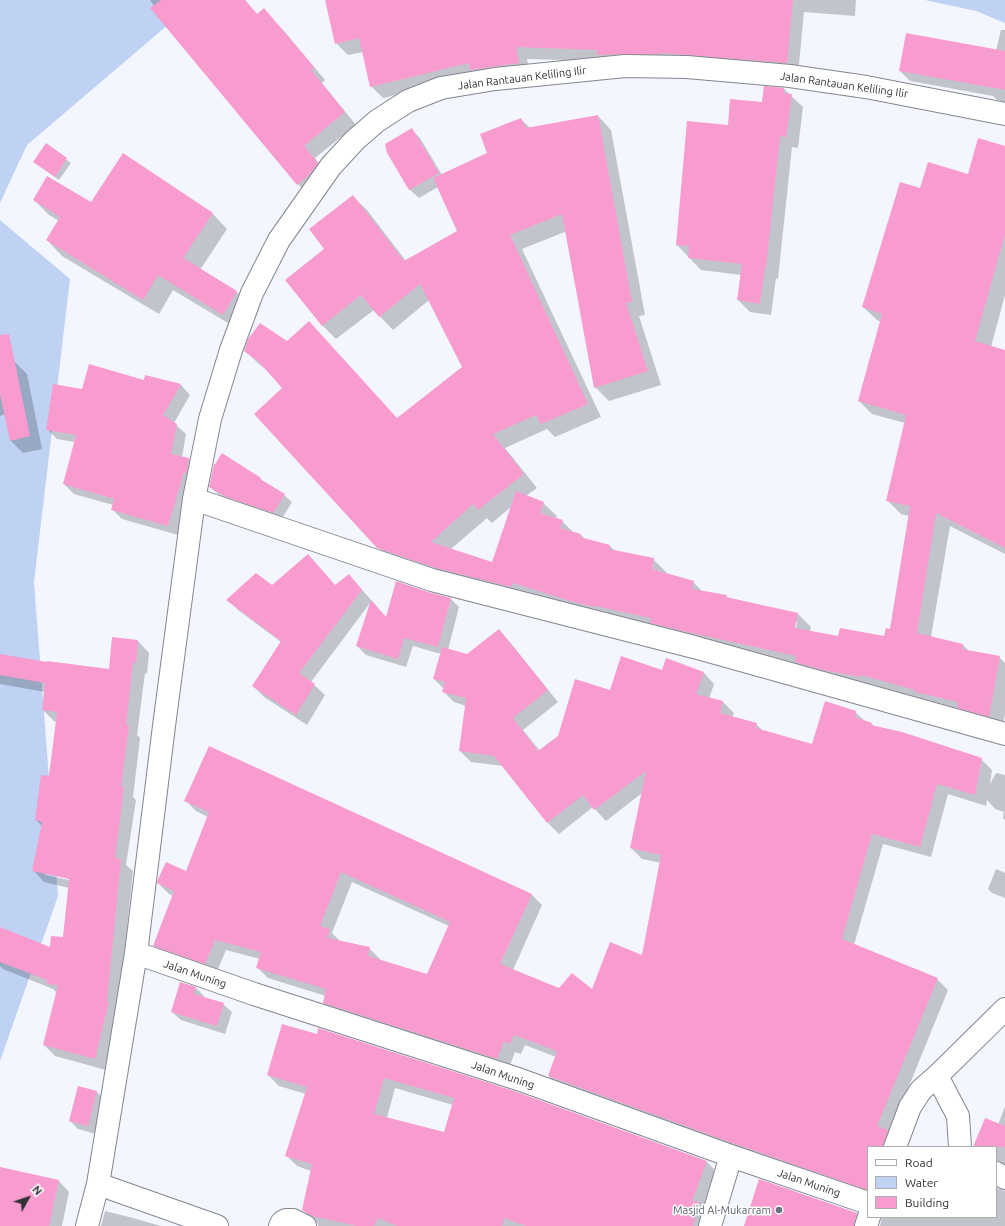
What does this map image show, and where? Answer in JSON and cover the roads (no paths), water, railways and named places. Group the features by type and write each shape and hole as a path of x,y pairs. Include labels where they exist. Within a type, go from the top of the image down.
{"street":[{"name":"Jalan Rantauan Keliling Ilir","path":"87,1226 98,1184 136,953 194,499 210,419 230,350 252,292 279,240 331,166 355,140 377,121 408,101 441,88 495,79 625,66 687,67 790,76 866,87 1005,114"},
{"path":"194,499 432,580 694,647 1005,734"},
{"name":"Jalan Muning","path":"136,953 254,994 518,1079 731,1156 867,1203"},
{"path":"895,1146 910,1107 915,1098 924,1087 1005,1009"},
{"path":"936,1076 958,1116 960,1146"},
{"path":"710,1226 731,1156"},
{"path":"98,1184 217,1226"},
{"path":"280,1226 282,1222 286,1220 293,1220 305,1226"}],"water":[{"path":"0,0 202,0 169,24 27,145 0,203"},
{"path":"925,0 1005,0 1005,23 976,11"},
{"path":"0,220 70,279 34,582 58,896 0,1061"}],"place":[{"name":"Masjid Al-Mukarram","path":"779,1210"}]}
